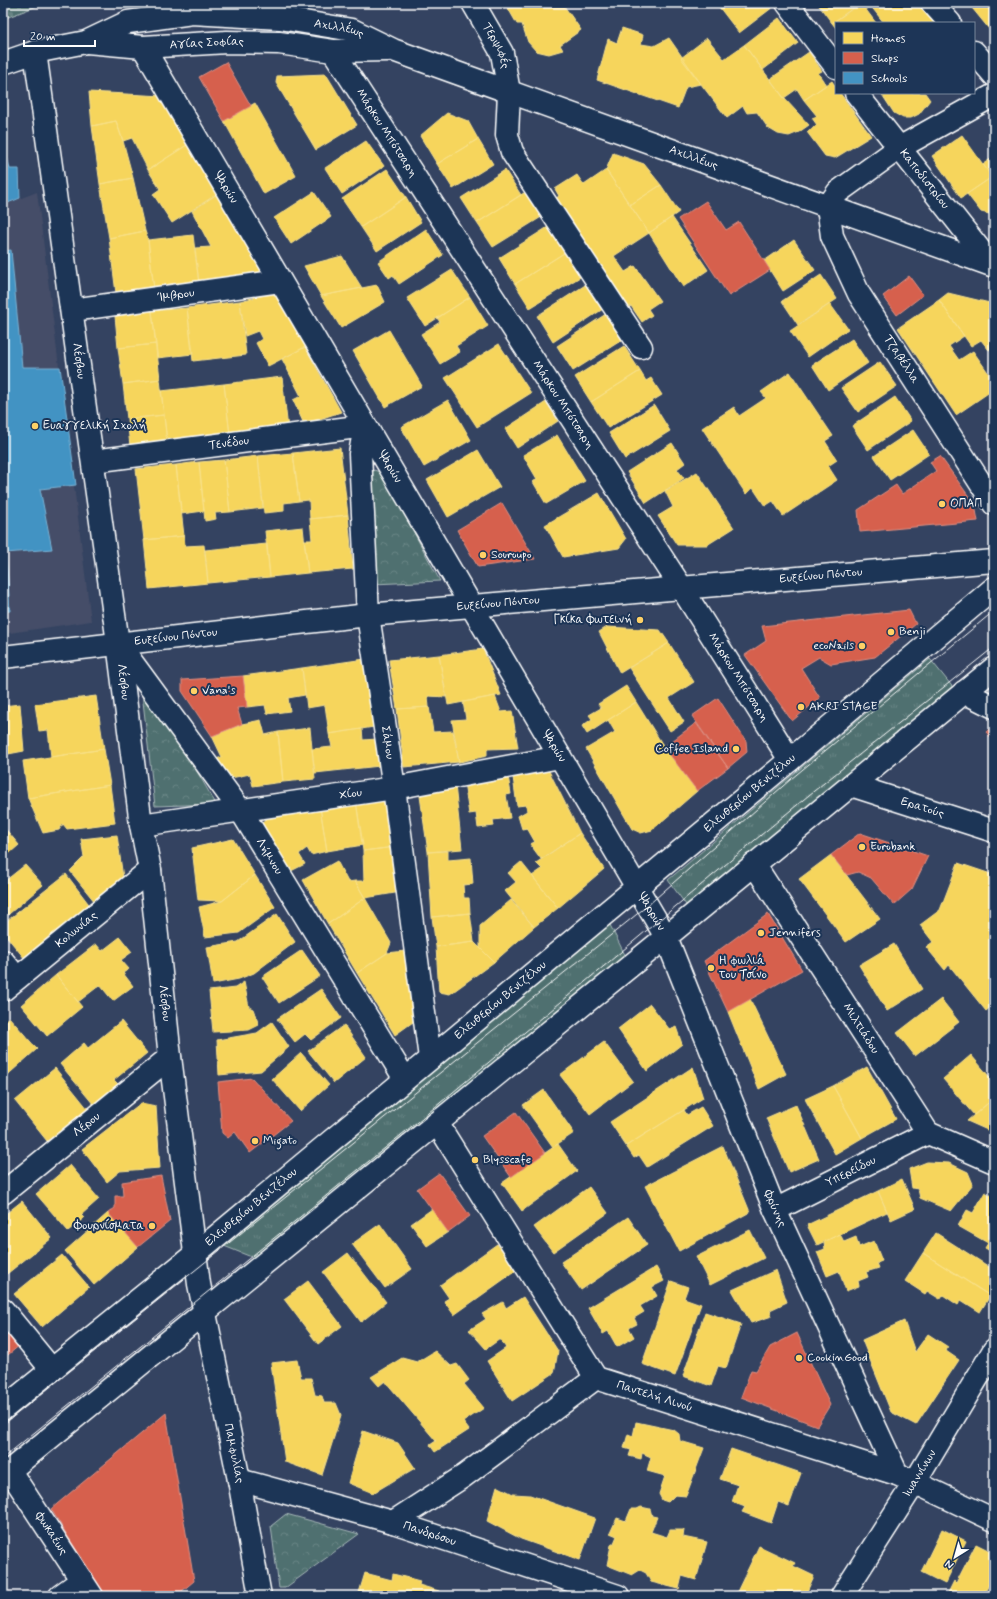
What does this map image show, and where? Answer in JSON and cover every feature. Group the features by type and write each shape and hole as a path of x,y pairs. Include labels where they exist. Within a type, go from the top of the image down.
{"street":[{"path":"279,43 277,10 298,3"},
{"name":"Τερψιφές","path":"474,3 502,53 509,92 507,135 512,152 641,347"},
{"path":"787,3 835,66"},
{"path":"932,3 949,22"},
{"name":"Αγίας Σοφίας","path":"3,63 35,52 86,42 128,22 200,8 277,10"},
{"name":"Αχιλλέως","path":"277,10 352,30 393,50 993,266"},
{"name":"Αγίας Σοφίας","path":"86,42 143,47 227,42 279,43"},
{"name":"Αχιλλέως","path":"279,43 333,51 393,50"},
{"name":"Ψαρών","path":"143,47 636,887"},
{"name":"Μάρκου Μπότσαρη","path":"333,51 681,587 790,760"},
{"name":"Λέσβου","path":"35,52 118,643 141,825 150,870 170,1057 195,1254 204,1312"},
{"path":"975,53 994,75"},
{"name":"Καποδιστρίου","path":"857,94 993,266"},
{"path":"828,206 838,192 899,148 994,95"},
{"name":"Τζαβέλλα","path":"828,206 832,236 859,294 994,504"},
{"name":"Ίμβρου","path":"72,310 280,281"},
{"name":"Τενέδου","path":"93,461 365,426"},
{"name":"Σάμου","path":"365,426 360,454 368,615 394,788 430,1058"},
{"name":"Ευξείνου Πόντου","path":"3,657 368,615 994,561"},
{"name":"Ελευθερίου Βενιζέλου","path":"3,1409 195,1254 790,760 994,588"},
{"name":"Λήμνου","path":"118,643 241,812 405,1079"},
{"path":"6,1473 437,1124 994,668"},
{"path":"964,692 994,707"},
{"name":"Χίου","path":"141,825 241,812 394,788 560,757"},
{"name":"Ερατούς","path":"851,785 994,831"},
{"name":"Μιλτιάδου","path":"754,864 928,1133"},
{"name":"Κολωνίας","path":"10,984 150,870"},
{"name":"Ψαρρών","path":"636,887 666,937"},
{"name":"Φρύνης","path":"666,937 775,1210 906,1478"},
{"path":"3,960 10,984"},
{"name":"Λέρου","path":"3,1193 170,1057"},
{"path":"393,1522 464,1476 596,1378 437,1124"},
{"path":"928,1133 994,1162"},
{"name":"Υπερείδου","path":"775,1210 928,1133"},
{"path":"3,1310 52,1370"},
{"name":"Παμφυλίας","path":"204,1312 239,1480 260,1596"},
{"name":"Ιωαννίνων","path":"842,1596 906,1478 994,1350"},
{"name":"Παντελή Λινού","path":"596,1378 906,1478 994,1520"},
{"name":"Φωκαέως","path":"6,1473 87,1588"},
{"name":"Πανδρόσου","path":"239,1480 393,1522 618,1596"},
{"path":"60,1596 87,1588"}],"shaded area":[{"path":"37,192 91,621 3,634 3,205"}],"green space":[{"path":"3,3 45,3 3,19"},
{"path":"374,470 382,473 440,581 373,584 366,482"},
{"path":"930,659 955,690 689,909 668,880"},
{"path":"141,684 153,696 216,804 155,806"},
{"path":"608,921 627,959 259,1260 219,1244"},
{"path":"286,1514 359,1534 285,1588 279,1588 271,1526"}],"building: Homes":[{"path":"505,3 562,3 581,30 560,45 563,50 549,54 536,51 528,42 522,24 517,24"},
{"path":"716,3 769,3 773,7 739,33"},
{"path":"817,3 860,3 832,23"},
{"path":"861,3 875,22 835,22 835,27 832,23"},
{"path":"872,3 919,3 934,22 883,22 870,5"},
{"path":"968,3 994,3 994,35"},
{"path":"779,18 798,43 763,70 744,45"},
{"path":"622,28 643,35 641,44 654,46 669,38 701,84 686,87 678,108 597,80 608,39 617,43"},
{"path":"707,38 724,59 744,45 784,98 809,125 799,132 789,136 778,134 768,128 757,112 747,113 743,106 727,118 681,58"},
{"path":"809,52 822,71 818,73 826,85 804,100 797,89 784,98 770,79"},
{"path":"326,74 357,125 316,150 276,83 277,76"},
{"path":"832,81 835,86 835,94 841,94 871,136 835,158 825,156 807,132 817,125 812,118 817,116 804,100"},
{"path":"89,92 163,96 190,143 148,170 132,138 123,141 116,121 92,126"},
{"path":"882,94 926,94 930,100 919,114 911,118 903,118 894,113"},
{"path":"255,103 296,176 264,194 224,121"},
{"path":"447,113 468,121 478,139 437,164 420,136"},
{"path":"116,121 133,178 100,184 92,126"},
{"path":"962,135 992,177 961,198 932,156"},
{"path":"478,139 493,164 453,189 437,164"},
{"path":"366,141 384,166 342,194 325,168"},
{"path":"190,143 220,192 172,223 153,194 160,189 148,170"},
{"path":"613,153 644,164 661,185 630,205 606,170"},
{"path":"994,157 994,180 983,164"},
{"path":"387,169 406,197 361,227 342,199"},
{"path":"505,170 521,195 477,223 461,198"},
{"path":"606,170 649,233 614,256 625,272 635,266 660,301 648,309 652,315 642,322 631,306 625,310 551,202 559,196 555,189 577,175 584,185"},
{"path":"992,177 994,180 994,215 981,212 967,194"},
{"path":"133,178 145,231 109,238 100,184"},
{"path":"661,185 679,212 649,233 630,205"},
{"path":"527,191 543,216 493,247 477,223"},
{"path":"220,192 266,272 199,284 195,248 211,247 192,211"},
{"path":"314,192 331,217 291,244 274,218"},
{"path":"406,197 421,222 377,251 361,227"},
{"path":"672,217 708,270 683,287 649,233"},
{"path":"548,227 564,253 515,284 499,258"},
{"path":"426,229 443,255 399,284 393,275 389,278 378,262"},
{"path":"145,231 148,240 154,289 116,293 109,238"},
{"path":"193,235 199,284 154,289 148,240"},
{"path":"794,240 815,270 783,291 764,261"},
{"path":"564,253 580,277 530,308 515,284"},
{"path":"342,256 362,288 321,296 304,266"},
{"path":"452,270 470,297 425,326 407,298"},
{"path":"821,275 837,299 798,325 782,301"},
{"path":"590,282 606,307 553,342 537,316"},
{"path":"377,285 385,302 341,328 321,296"},
{"path":"278,292 305,347 268,366 256,343 262,339 258,331 245,336 240,301"},
{"path":"948,293 994,304 994,347 989,350 981,340 971,346 939,300"},
{"path":"470,297 488,326 456,346 460,352 440,364 421,334 440,322 437,318"},
{"path":"939,300 964,336 949,346 959,360 973,351 994,381 994,389 956,415 898,328"},
{"path":"240,301 246,355 193,361 187,308"},
{"path":"830,304 848,329 808,357 790,331"},
{"path":"187,308 193,354 157,358 152,311"},
{"path":"152,311 156,344 118,348 115,316"},
{"path":"606,314 622,340 573,371 557,346"},
{"path":"389,330 422,386 385,407 353,351"},
{"path":"852,339 868,363 828,390 812,365"},
{"path":"156,344 160,379 123,384 118,348"},
{"path":"499,344 531,393 477,427 445,378"},
{"path":"624,346 640,371 591,402 575,377"},
{"path":"305,347 341,412 304,424 293,400 301,396 282,359"},
{"path":"880,362 897,386 858,412 841,388"},
{"path":"640,371 646,381 651,378 662,395 608,428 591,402"},
{"path":"790,372 833,436 825,441 837,460 828,466 837,480 783,516 773,501 765,506 753,488 746,494 702,428 734,407 739,416 766,398 761,392"},
{"path":"282,377 288,429 230,435 224,384"},
{"path":"160,379 164,415 127,419 123,384"},
{"path":"224,384 230,435 167,442 161,391"},
{"path":"895,397 911,421 868,450 852,426"},
{"path":"448,400 471,440 424,467 401,427"},
{"path":"546,402 558,421 517,448 505,429"},
{"path":"654,405 670,431 625,459 609,433"},
{"path":"164,415 167,442 130,446 127,419"},
{"path":"913,430 929,454 890,480 874,456"},
{"path":"557,435 585,481 546,504 533,482 537,479 523,455"},
{"path":"672,443 685,463 677,469 684,478 646,503 627,472"},
{"path":"340,448 348,515 310,519 309,500 299,501 293,453"},
{"path":"478,450 500,487 448,517 427,480"},
{"path":"293,453 299,501 284,503 284,511 264,513 258,456"},
{"path":"258,456 263,508 230,512 224,460"},
{"path":"224,460 230,512 215,513 216,519 205,521 199,462"},
{"path":"199,462 204,511 181,514 176,465"},
{"path":"176,465 184,536 144,540 136,469"},
{"path":"697,472 734,528 707,545 677,545 658,516 673,507 665,491"},
{"path":"599,493 626,539 619,548 563,557 545,525"},
{"path":"348,515 353,569 308,573 304,540 312,540 310,519"},
{"path":"303,527 308,573 270,577 265,531"},
{"path":"184,536 185,546 204,545 208,583 149,589 144,540"},
{"path":"267,544 270,577 208,583 205,550"},
{"path":"607,627 660,630 669,643 620,673 599,632"},
{"path":"669,643 694,682 669,698 684,722 670,731 629,668"},
{"path":"483,649 501,695 448,705 439,655"},
{"path":"439,655 446,697 428,696 429,707 397,709 389,660"},
{"path":"365,659 374,727 329,734 325,705 307,708 302,668"},
{"path":"302,668 305,695 288,698 290,711 267,714 265,705 247,707 243,676"},
{"path":"626,686 636,702 587,734 582,726 592,719 589,715 601,708 598,704"},
{"path":"96,696 104,749 51,757 48,730 39,731 35,704"},
{"path":"495,696 501,712 512,711 518,748 487,749 487,756 459,762 452,720 466,719 463,702"},
{"path":"636,702 664,747 697,791 652,830 641,833 632,829 586,749 615,732 608,720"},
{"path":"20,704 24,751 3,755 3,706"},
{"path":"429,707 433,732 453,731 459,762 404,767 397,709"},
{"path":"261,720 265,735 278,732 283,782 253,786 250,774 231,778 216,759 222,757 212,736 242,724"},
{"path":"310,728 315,779 283,782 278,732"},
{"path":"362,729 363,740 377,739 380,766 315,773 312,749 332,747 329,734"},
{"path":"104,749 110,785 28,798 23,761"},
{"path":"548,769 580,833 541,859 530,844 535,842 527,828 522,829 518,816 527,811 526,805 517,806 513,777"},
{"path":"508,776 511,794 506,795 510,818 493,820 494,826 478,828 476,813 469,814 464,782"},
{"path":"110,785 115,823 67,829 63,824 59,830 43,833 28,798"},
{"path":"455,785 462,849 428,852 419,789"},
{"path":"388,796 395,847 363,851 356,801"},
{"path":"356,801 363,845 327,851 320,807"},
{"path":"320,807 327,851 311,855 307,848 299,854 305,864 287,873 261,824 267,817"},
{"path":"3,826 19,845 3,859"},
{"path":"580,833 604,869 558,908 532,876 542,869 536,863"},
{"path":"117,835 123,878 95,902 70,871 84,857 81,839"},
{"path":"233,839 255,875 222,901 198,900 192,848"},
{"path":"395,847 401,892 365,898 355,881 364,881 363,851"},
{"path":"448,851 448,860 471,858 473,884 463,885 464,898 469,898 470,913 432,917 428,852"},
{"path":"831,855 880,919 846,942 799,879"},
{"path":"337,861 348,882 355,881 365,898 328,924 303,880"},
{"path":"521,862 558,908 534,927 505,891 516,882 508,873"},
{"path":"958,863 994,875 994,1004 986,1011 949,965 945,970 926,947 933,942 920,925 940,910"},
{"path":"25,865 43,885 3,919 3,878 5,881"},
{"path":"66,874 91,907 25,959 3,932 3,924"},
{"path":"255,875 275,907 239,933 205,937 199,907 222,901"},
{"path":"365,898 391,943 387,953 357,973 328,924"},
{"path":"511,900 534,927 494,962 480,948 480,926"},
{"path":"470,913 474,942 436,947 432,917"},
{"path":"277,914 295,942 254,973 239,979 213,984 207,947 238,942"},
{"path":"120,937 132,952 121,960 129,969 123,973 133,986 113,1001 100,985 78,1002 56,975 96,944 102,951"},
{"path":"474,942 494,962 450,994 439,992 436,947"},
{"path":"894,944 922,989 887,1011 859,965"},
{"path":"302,950 320,976 279,1003 262,977"},
{"path":"405,951 413,1022 395,1035 357,973 387,953"},
{"path":"56,975 82,1007 47,1036 21,1005"},
{"path":"244,982 249,1007 253,1009 259,1025 249,1030 213,1032 209,991 235,988"},
{"path":"321,989 341,1018 311,1040 305,1034 295,1042 277,1019"},
{"path":"750,999 786,1074 759,1089 728,1012"},
{"path":"941,999 959,1022 915,1056 897,1033"},
{"path":"650,1004 670,1030 676,1027 682,1044 647,1071 618,1029"},
{"path":"9,1017 37,1049 3,1079 3,1022"},
{"path":"121,1021 147,1053 114,1080 118,1084 94,1105 60,1064 84,1043 88,1048"},
{"path":"272,1022 289,1047 261,1071 219,1075 217,1040 257,1033"},
{"path":"344,1025 366,1057 334,1083 308,1051"},
{"path":"604,1042 633,1081 590,1114 560,1075"},
{"path":"301,1053 329,1085 300,1111 272,1079"},
{"path":"971,1055 994,1082 994,1098 974,1115 943,1079"},
{"path":"693,1067 703,1098 626,1146 610,1122"},
{"path":"867,1067 896,1119 862,1138 833,1086"},
{"path":"55,1068 88,1109 47,1141 15,1101"},
{"path":"833,1086 862,1138 835,1154 805,1099"},
{"path":"544,1090 574,1133 553,1147 523,1105"},
{"path":"994,1098 994,1133 967,1121 974,1115"},
{"path":"141,1103 156,1106 160,1168 120,1171 107,1182 82,1149"},
{"path":"796,1105 819,1159 789,1172 766,1118"},
{"path":"701,1107 713,1126 647,1167 639,1155 634,1158 626,1146 684,1110 687,1115"},
{"path":"558,1144 577,1171 522,1211 502,1183"},
{"path":"723,1146 750,1212 679,1251 645,1186"},
{"path":"927,1162 949,1163 968,1172 973,1184 951,1211 920,1198 918,1189 912,1188 909,1169"},
{"path":"70,1165 99,1199 81,1215 84,1218 68,1231 36,1194"},
{"path":"902,1179 915,1209 891,1220 878,1191"},
{"path":"589,1187 608,1213 553,1252 534,1227"},
{"path":"878,1191 887,1212 817,1245 807,1225"},
{"path":"985,1192 994,1197 994,1253 985,1248 988,1243 958,1226 967,1210 973,1213"},
{"path":"22,1201 52,1238 3,1277 3,1216"},
{"path":"432,1209 448,1232 427,1246 411,1224"},
{"path":"108,1213 138,1247 94,1285 65,1251"},
{"path":"628,1217 647,1245 581,1290 561,1262"},
{"path":"380,1224 412,1269 385,1288 352,1244"},
{"path":"750,1230 764,1258 710,1285 696,1257"},
{"path":"936,1233 994,1270 994,1289 990,1296 923,1253"},
{"path":"840,1234 844,1242 856,1237 859,1247 874,1241 882,1261 877,1263 879,1268 866,1272 868,1277 858,1281 859,1286 846,1291 839,1271 827,1276 817,1252 825,1249 824,1242"},
{"path":"497,1244 517,1270 454,1315 444,1301 449,1298 440,1285"},
{"path":"348,1253 386,1302 361,1322 323,1272"},
{"path":"923,1253 990,1296 980,1312 961,1300 958,1305 943,1295 940,1299 927,1291 925,1294 905,1281"},
{"path":"62,1255 89,1287 42,1327 14,1294"},
{"path":"656,1267 664,1281 652,1287 657,1296 640,1306 644,1312 634,1318 637,1324 629,1328 634,1337 617,1347 608,1331 603,1334 588,1308"},
{"path":"776,1270 787,1302 770,1310 772,1316 751,1323 732,1290"},
{"path":"308,1281 342,1326 318,1344 284,1299"},
{"path":"671,1281 688,1287 684,1298 701,1304 675,1376 642,1364"},
{"path":"523,1297 558,1351 554,1373 512,1401 487,1361 506,1348 500,1339 486,1349 469,1330 486,1319 482,1314 503,1302 506,1308"},
{"path":"705,1312 741,1324 726,1368 718,1366 711,1386 683,1376"},
{"path":"904,1321 915,1352 928,1334 948,1347 946,1351 959,1360 916,1425 891,1412 862,1340"},
{"path":"435,1351 451,1366 457,1364 469,1380 464,1384 484,1408 463,1422 469,1430 435,1452 430,1445 436,1441 385,1381 379,1386 371,1377 402,1358 417,1362"},
{"path":"297,1360 301,1378 311,1378 315,1395 322,1396 324,1403 336,1403 341,1415 322,1475 285,1462 271,1363"},
{"path":"636,1422 674,1430 679,1434 680,1441 704,1448 686,1496 675,1495 668,1502 662,1500 659,1494 665,1476 647,1471 651,1457 642,1453 641,1459 629,1456 631,1450 624,1448 628,1434 633,1436"},
{"path":"363,1431 398,1443 415,1468 373,1493 348,1483"},
{"path":"731,1449 801,1473 789,1506 778,1502 771,1523 742,1512 745,1507 732,1502 738,1485 720,1479"},
{"path":"497,1486 513,1494 530,1495 595,1518 580,1560 521,1539 487,1521"},
{"path":"641,1507 650,1509 652,1516 657,1517 651,1532 667,1537 670,1530 684,1530 683,1537 707,1542 696,1580 682,1576 679,1589 651,1582 646,1573 640,1570 632,1575 607,1565 611,1545 614,1543 617,1536 610,1533 617,1518 626,1521 631,1509"},
{"path":"942,1529 966,1541 945,1584 921,1572"},
{"path":"976,1544 994,1553 994,1575 983,1596 947,1595 954,1581 956,1583"},
{"path":"759,1546 795,1563 793,1566 814,1576 805,1596 735,1596"},
{"path":"365,1573 392,1580 393,1574 420,1581 419,1585 439,1591 438,1596 358,1596"}],"building: Shops":[{"path":"226,62 251,106 224,121 199,77"},
{"path":"706,201 726,230 739,222 770,270 729,296 678,219"},
{"path":"909,276 923,295 897,315 883,296"},
{"path":"940,456 975,505 978,521 860,532 858,510 896,485 902,494 936,471 930,462"},
{"path":"502,503 535,559 478,567 457,530"},
{"path":"909,610 916,624 875,657 831,664 819,657 801,668 820,698 792,721 745,655 766,641 762,626"},
{"path":"243,676 247,707 237,708 242,724 212,736 182,691 182,680"},
{"path":"718,698 746,741 747,752 728,768 692,716"},
{"path":"696,723 728,768 697,791 664,747"},
{"path":"994,725 994,741 986,732"},
{"path":"860,833 928,856 912,889 894,905 871,878 858,872 847,875 831,855"},
{"path":"768,914 802,970 728,1012 704,961"},
{"path":"252,1078 291,1121 250,1153 235,1132 228,1138 222,1133 218,1082"},
{"path":"516,1112 545,1153 511,1177 482,1136"},
{"path":"439,1173 470,1216 448,1232 417,1189"},
{"path":"161,1176 170,1221 138,1247 108,1213 115,1208 115,1196 123,1196 122,1182"},
{"path":"3,1323 20,1345 3,1359"},
{"path":"797,1333 830,1405 817,1426 741,1397 751,1370 756,1371 770,1347"},
{"path":"166,1413 194,1581 176,1596 105,1596 51,1509"}],"building: Schools":[{"path":"3,139 10,169 19,169 20,198 3,205"},
{"name":"Ευαγγελική Σχολή","path":"11,250 22,367 60,367 76,485 40,489 52,549 6,553 10,611 3,612 3,251"}],"tram line":[{"path":"3,1425 647,906 791,779 994,611"},
{"path":"3,1458 422,1118 809,795 994,647"}],"place":[{"name":"Ευαγγελική Σχολή","path":"35,426"},
{"name":"ΟΠΑΠ","path":"942,504"},
{"name":"Souroupo","path":"483,555"},
{"name":"Γκίκα Φωτεινή","path":"640,620"},
{"name":"Benji","path":"891,632"},
{"name":"ecoNails","path":"862,646"},
{"name":"Vana's","path":"194,691"},
{"name":"AKRI STAGE","path":"801,707"},
{"name":"Coffee Island","path":"736,749"},
{"name":"Eurobank","path":"862,847"},
{"name":"Jennifers","path":"761,933"},
{"name":"Η φωλιά του Τσίνο","path":"711,968"},
{"name":"Migato","path":"255,1141"},
{"name":"Blysscafe","path":"475,1160"},
{"name":"Φουρνίσματα","path":"152,1226"},
{"name":"CookinGood","path":"799,1358"}]}
